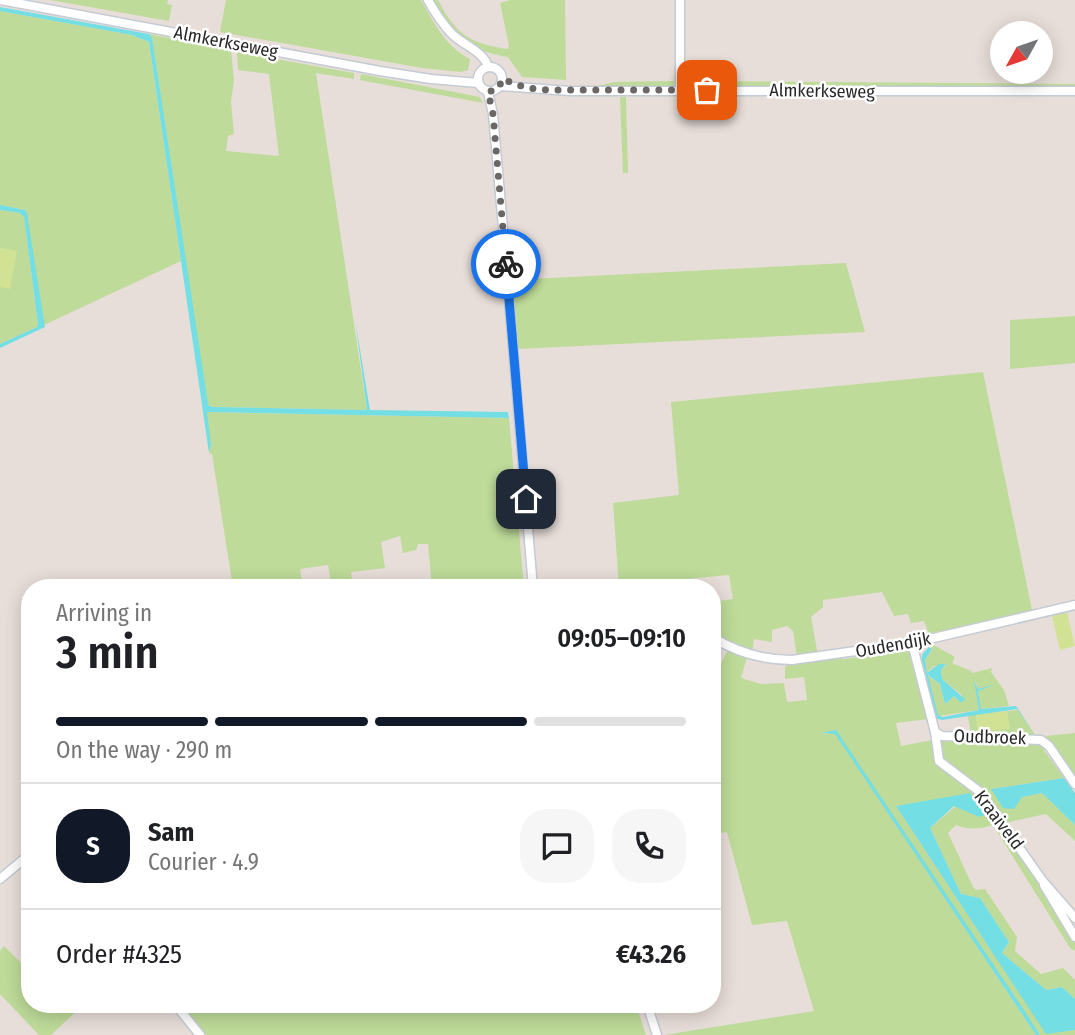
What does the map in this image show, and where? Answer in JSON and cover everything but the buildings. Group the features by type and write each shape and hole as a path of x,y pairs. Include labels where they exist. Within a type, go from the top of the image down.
{"street":[{"name":"Almkerkseweg","path":"0,0 380,71 452,81 478,79"},
{"path":"428,0 451,33 481,55 488,67"},
{"path":"680,0 680,90"},
{"path":"488,67 478,79 496,87"},
{"path":"488,67 496,68 493,114 532,579"},
{"name":"Almkerkseweg","path":"496,87 570,91 1075,91"},
{"name":"Oudendijk","path":"721,642 740,651 776,660 826,657 912,643 1075,605"},
{"name":"Oudbroek","path":"912,643 935,732 945,736 1041,740 1049,746 1075,784"},
{"name":"Kraaiveld","path":"935,732 939,761 980,792 1042,880 1075,918"},
{"path":"0,879 21,862"},
{"name":"Kraaiveld","path":"1042,880 1075,937"},
{"path":"182,1013 200,1035"},
{"path":"650,1013 657,1035"}],"green space":[{"path":"50,0 168,0 167,4 172,5 169,21"},
{"path":"226,0 421,0 447,41 470,59 468,70 461,72 422,68 220,32"},
{"path":"430,0 438,0 451,21 466,35 484,44 508,49 500,3 510,0 565,0 566,80 522,77 508,57 480,50 462,39"},
{"path":"0,11 132,35 149,42 181,261 44,325 25,210 0,205"},
{"path":"149,34 231,50 234,134 228,136 226,151 279,156 269,74 238,70 237,52 354,73 354,79 316,73 367,410 211,407 206,401 152,37"},
{"path":"361,74 480,97 483,103 360,80"},
{"path":"675,81 673,86 594,87 614,82"},
{"path":"687,81 1075,84 1075,87 692,86"},
{"path":"620,97 626,97 628,173 623,173"},
{"path":"0,210 24,216 38,324 37,327 0,344"},
{"path":"0,248 17,251 10,289 0,287"},
{"path":"846,263 865,332 517,349 511,280"},
{"path":"1075,316 1075,363 1010,369 1010,320"},
{"path":"983,372 1032,610 929,634 924,621 911,623 908,614 894,616 882,592 823,600 823,607 811,617 818,656 797,657 793,631 787,626 772,630 772,642 754,639 752,653 721,638 721,601 733,599 729,575 687,579 618,579 613,503 679,495 671,402"},
{"path":"206,412 509,418 523,579 431,579 428,544 418,544 416,550 403,553 400,536 381,542 385,568 351,572 352,579 330,579 328,565 300,569 302,579 232,579 212,454 209,453 211,445"},
{"path":"1067,612 1075,646 1060,650 1052,616"},
{"path":"932,644 955,657 952,663 972,673 992,668 991,672 1004,690 1009,706 981,709 978,690 993,685 978,689 975,680 979,710 939,716 927,675 940,684 945,704 954,696 957,700 962,695 942,679 941,670 946,665 934,666 927,673 925,660 932,650"},
{"path":"728,649 747,657 741,678 761,684 784,683 787,702 807,700 804,677 785,679 785,667 789,662 910,651 928,719 896,723 901,746 932,740 938,761 977,792 999,821 979,828 956,825 948,833 973,887 976,890 985,889 1017,937 1015,951 1041,974 1063,968 1075,980 1075,999 1062,987 1046,990 1002,953 1009,942 980,898 961,894 930,828 970,794 896,806 1046,1033 1075,1030 1075,1035 1040,1035 835,730 821,734 835,733 1036,1035 664,1035 814,1011 787,921 752,925 727,832 721,833 721,664"},
{"path":"1018,710 1036,736 971,735 968,716 976,714 978,732 1009,728 1007,711"},
{"path":"1007,711 1010,729 978,732 976,714"},
{"path":"1075,733 1075,778 1046,736"},
{"path":"960,740 1041,746 1075,793 1064,778 991,789 1017,802 1021,797 1042,793 1075,825 1075,841 1046,814 1005,823 991,801 943,763 937,741"},
{"path":"1002,826 1075,939 1075,951 1070,948 996,830"},
{"path":"4,946 21,963 21,1013 74,1013 51,1035 39,1035 0,994 0,951"},
{"path":"188,1013 639,1013 646,1035 206,1035"}],"water":[{"path":"0,7 149,34 152,37 208,404 211,407 367,410 355,319 370,410 508,412 509,418 207,412 211,445 209,453 149,42 132,35 0,11"},
{"path":"0,205 25,210 27,213 45,327 0,348 0,344 37,327 38,324 24,217 20,213 0,210"},
{"path":"929,647 932,649 925,660 927,673 938,665 946,664 941,670 942,679 965,699 961,703 954,696 945,704 940,684 928,675 938,715 943,717 979,710 974,680 978,689 996,684 978,691 981,709 1016,706 1034,733 1017,709 942,720 935,718 921,660"},
{"path":"836,730 1040,1035 1036,1035 835,734 821,733"},
{"path":"1064,778 1075,793 1075,825 1042,793 1022,797 1014,809 1003,808 991,789"},
{"path":"970,793 985,815 979,817 954,806 930,828 961,894 980,898 1009,942 1002,953 1046,990 1062,987 1075,999 1075,1030 1046,1034 896,806"}],"way so far":[{"path":"506,264 493,114 488,92 499,88 502,79 527,88 548,90 707,90"}],"route":[{"path":"506,264 526,499"}]}
